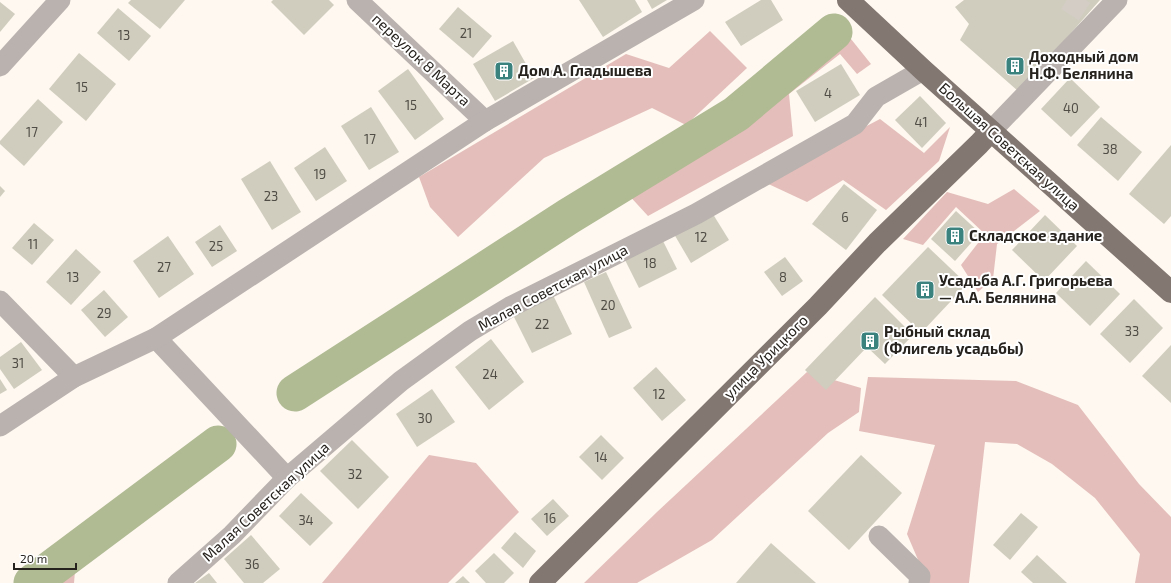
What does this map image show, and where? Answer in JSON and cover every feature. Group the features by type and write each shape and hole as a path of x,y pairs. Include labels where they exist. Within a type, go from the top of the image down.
{"main road":[{"name":"Большая Советская улица","path":"848,0 923,70 1171,292"},
{"name":"улица Урицкого","path":"540,583 818,306 877,243 991,131"}],"street":[{"path":"0,66 60,0"},
{"name":"переулок 8 Марта","path":"357,0 485,121"},
{"path":"0,426 74,377 156,338 485,121 694,0"},
{"path":"991,131 1092,18 1117,0"},
{"name":"Малая Советская улица","path":"178,583 232,535 287,478 401,381 470,331 510,307 696,214 855,124 876,97 923,70"},
{"path":"0,301 74,377"},
{"path":"156,338 287,478"},
{"path":"879,536 920,576 919,583"}],"shaded area":[{"path":"710,31 747,68 686,125 652,108 544,158 458,237 430,207 419,177 626,54 669,68"},
{"path":"847,34 871,64 857,74 840,54 789,94 793,136 648,216 626,192 759,105 828,45"},
{"path":"880,119 924,153 950,127 939,161 886,210 843,180 807,202 762,181"},
{"path":"1014,189 1040,211 997,244 993,279 978,292 961,265 985,234 956,207 923,245 903,239 947,192 988,204"},
{"path":"807,372 861,388 859,412 828,433 712,540 637,583 584,583 657,512"},
{"path":"868,377 1016,381 1078,405 1139,484 1171,517 1171,583 1135,583 1140,554 1095,498 1052,464 1017,444 985,442 969,583 928,583 907,534 935,445 859,431"},
{"path":"429,455 476,463 519,512 448,583 322,583"},
{"path":"75,571 74,583 59,583"}],"building":[{"path":"131,0 185,0 160,29 128,3"},
{"path":"273,0 329,0 334,5 304,35 271,2"},
{"path":"579,0 635,0 642,12 603,37"},
{"path":"647,0 667,0 652,9"},
{"path":"761,0 771,0 783,20 741,46 725,22"},
{"name":"Доходный дом Н.Ф. Белянина","path":"964,0 1100,0 1019,92 960,40 969,24 955,7"},
{"path":"0,2 15,14 0,32"},
{"path":"458,7 492,36 473,58 439,29"},
{"path":"118,8 151,36 129,61 97,33"},
{"name":"Дом А. Гладышева","path":"513,41 534,78 495,101 473,64"},
{"path":"79,53 116,84 86,121 49,89"},
{"path":"841,64 860,95 815,122 796,91"},
{"path":"408,69 444,119 415,140 378,91"},
{"path":"1070,78 1100,107 1071,137 1041,109"},
{"path":"920,96 946,123 922,148 895,120"},
{"path":"38,99 63,122 24,166 0,144 0,141"},
{"path":"371,107 399,152 369,170 341,126"},
{"path":"1101,117 1142,152 1118,181 1077,145"},
{"path":"1171,145 1171,216 1164,224 1129,194"},
{"path":"325,147 347,181 316,201 294,168"},
{"path":"270,161 301,212 272,230 241,179"},
{"path":"844,184 877,210 846,250 812,224"},
{"path":"0,186 5,191 0,197"},
{"path":"711,211 729,240 691,263 674,234"},
{"name":"Складское здание","path":"956,211 980,233 955,261 931,239"},
{"path":"1045,215 1077,246 1044,281 1012,250"},
{"path":"34,223 54,240 32,265 12,248"},
{"path":"220,225 237,251 212,267 195,242"},
{"path":"168,236 194,274 159,298 133,261"},
{"path":"662,239 677,269 639,288 624,258"},
{"name":"Усадьба А.Г. Григорьева — А.А. Белянина","path":"928,247 967,284 921,333 882,295"},
{"path":"76,249 101,272 71,305 46,282"},
{"path":"785,257 803,281 782,296 764,272"},
{"path":"1086,261 1120,294 1090,326 1056,293"},
{"path":"606,272 632,328 609,338 584,282"},
{"path":"104,290 128,317 105,337 81,310"},
{"path":"553,295 572,334 532,353 513,315"},
{"name":"Рыбный склад (Флигель усадьбы)","path":"875,297 913,335 885,364 867,347 826,390 805,370"},
{"path":"1134,299 1163,328 1130,363 1100,334"},
{"path":"491,339 524,382 489,410 455,367"},
{"path":"21,342 42,370 14,389 0,369 0,357"},
{"path":"1171,345 1171,403 1142,376"},
{"path":"656,367 686,400 662,421 633,388"},
{"path":"0,379 7,390 0,394"},
{"path":"432,389 455,422 417,447 396,414"},
{"path":"601,435 624,458 602,480 579,457"},
{"path":"352,440 389,477 358,509 320,471"},
{"path":"861,455 902,493 849,550 808,511"},
{"path":"301,493 333,523 310,546 279,516"},
{"path":"553,499 569,516 547,536 531,519"},
{"path":"1021,513 1038,527 1010,560 993,545"},
{"path":"515,532 536,551 523,568 501,548"},
{"path":"251,535 280,569 263,583 244,583 224,559"},
{"path":"771,543 816,583 736,583"},
{"path":"494,553 514,573 504,583 486,583 475,571"},
{"path":"1037,555 1067,583 1033,583 1021,572"},
{"path":"209,573 217,583 195,583"},
{"path":"463,576 470,583 455,583"}],"waterway":[{"path":"295,393 569,216 736,114 834,32"},
{"path":"32,583 218,444"}],"tunnel":[{"path":"1067,0 1088,14"}],"place":[{"name":"Доходный дом Н.Ф. Белянина","path":"1015,66"},
{"name":"Дом А. Гладышева","path":"504,71"},
{"name":"Складское здание","path":"955,236"},
{"name":"Усадьба А.Г. Григорьева — А.А. Белянина","path":"925,290"},
{"name":"Рыбный склад (Флигель усадьбы)","path":"870,341"}]}
